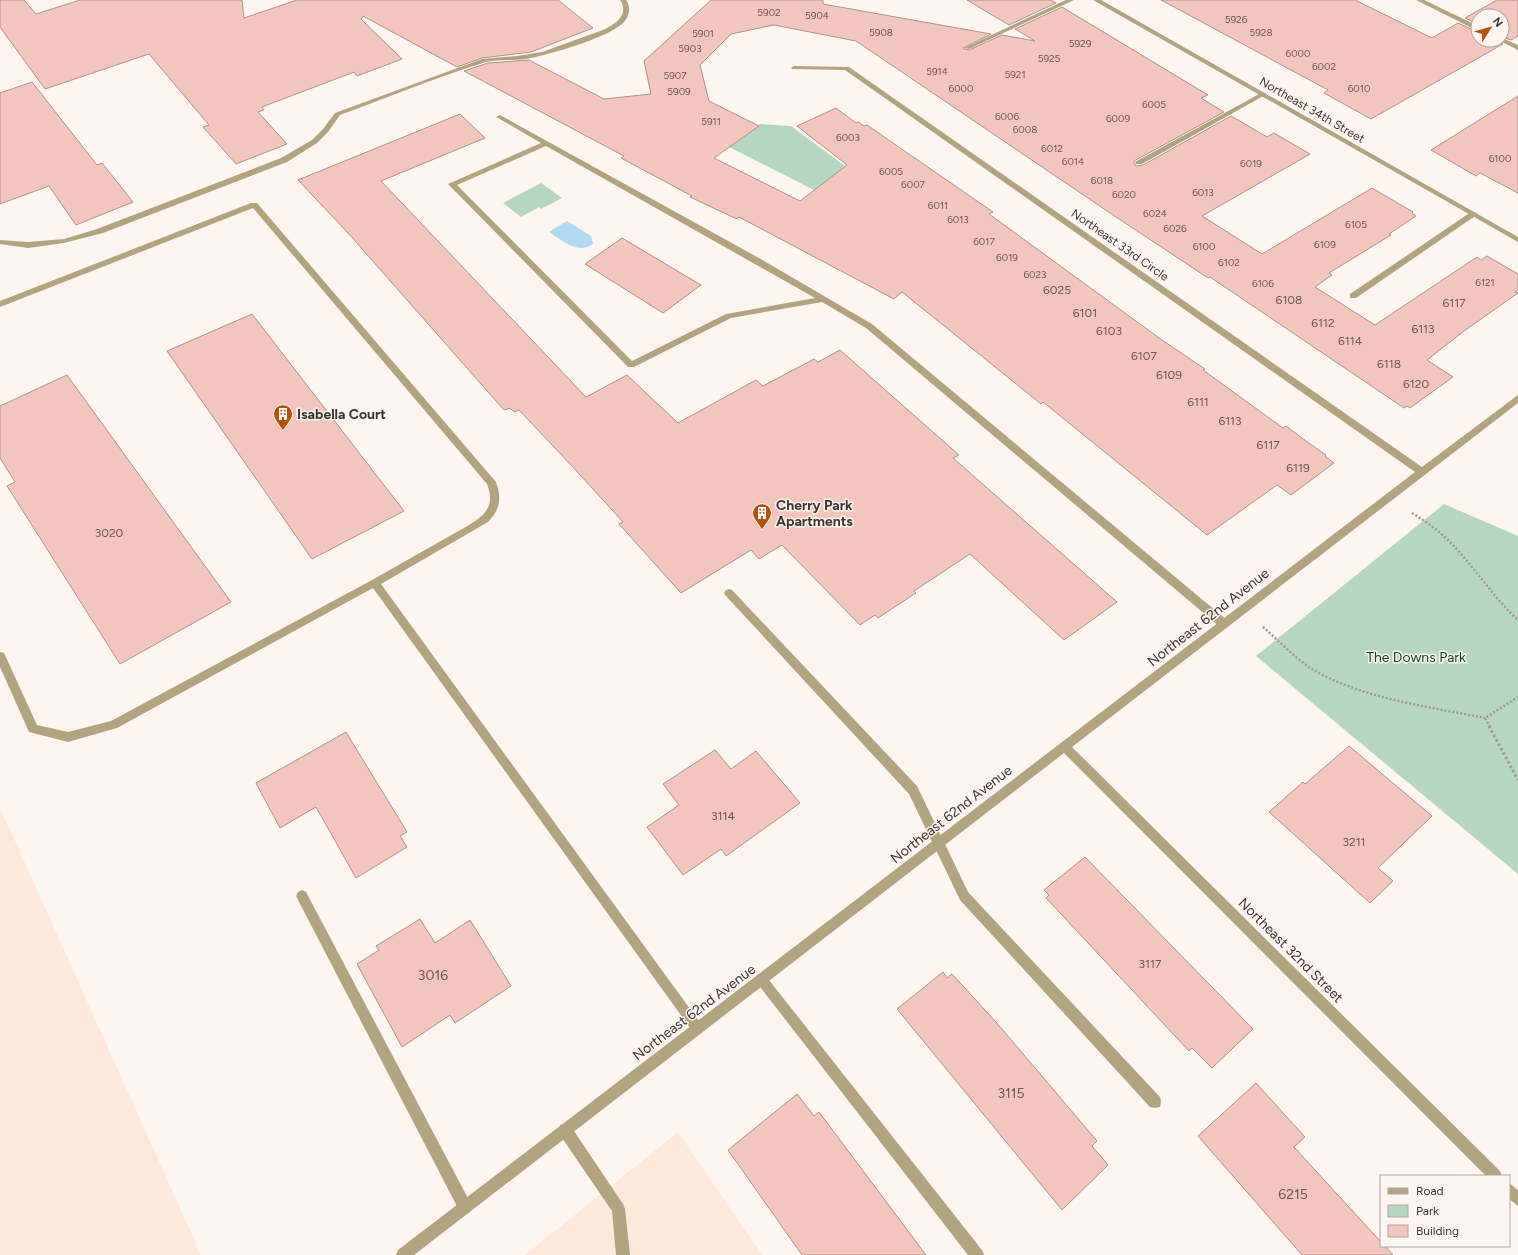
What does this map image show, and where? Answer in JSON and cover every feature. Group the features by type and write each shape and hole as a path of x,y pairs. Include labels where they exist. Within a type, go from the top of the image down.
{"street":[{"path":"0,242 28,245 64,241 100,231 284,160 308,147 326,131 337,114 484,60 510,60 536,55 612,28 621,22 626,15 627,8 623,0"},
{"path":"967,48 1071,0"},
{"name":"Northeast 34th Street","path":"1096,0 1518,240"},
{"path":"1419,0 1470,25"},
{"name":"Northeast 33rd Circle","path":"794,68 848,68 1422,472"},
{"path":"1139,162 1263,94"},
{"path":"500,117 869,326 1224,624"},
{"path":"547,143 452,184 631,365 729,316 823,299"},
{"path":"0,304 254,205 491,482 495,491 496,501 492,512 484,521 375,583 113,725 68,737 33,729 0,656"},
{"path":"1353,296 1474,214"},
{"name":"Northeast 62nd Avenue","path":"403,1255 1518,398"},
{"path":"375,583 697,1028"},
{"path":"729,593 914,790 964,896 1155,1102"},
{"name":"Northeast 32nd Street","path":"1064,746 1494,1175"},
{"path":"302,896 465,1207"},
{"path":"761,979 977,1255"},
{"path":"565,1130 618,1209 623,1255"},
{"path":"1510,1191 1518,1199"}],"path":[{"path":"1389,497 1432,525 1449,541 1504,608 1518,620"},
{"path":"1242,610 1310,668 1337,683 1404,702 1485,718 1518,697"},
{"path":"1485,718 1518,780"}],"shaded area":[{"path":"0,809 16,843 201,1255 0,1255"},
{"path":"678,1132 762,1255 525,1255"}],"green space":[{"path":"760,124 791,126 926,226 907,237 727,146"},
{"path":"541,183 562,198 541,209 539,207 521,217 503,203"},
{"name":"The Downs Park","path":"1444,504 1518,536 1518,874 1256,656"}],"water":[{"path":"567,221 591,236 593,244 581,248 575,247 549,232"}],"building":[{"path":"0,0 24,0 36,14 80,0 242,0 244,18 297,0 558,0 593,28 531,52 482,58 457,67 363,16 361,19 402,59 357,76 354,72 262,107 264,110 258,112 287,144 236,164 203,127 209,125 149,54 45,89 0,27"},
{"path":"711,0 823,0 823,4 991,34 963,48 969,50 1002,35 1035,41 1015,29 1062,7 1208,95 1201,98 1224,112 1134,161 1136,166 1143,165 1231,116 1267,137 1274,133 1310,154 1202,216 1262,254 1372,188 1413,212 1412,213 1416,216 1389,234 1391,235 1329,273 1332,275 1315,287 1375,325 1477,257 1481,260 1487,256 1518,274 1518,290 1515,292 1518,293 1464,331 1427,360 1453,377 1410,408 1407,406 1404,408 1210,277 1208,278 1110,213 856,41 774,25 731,34 700,65 709,101 759,126 714,158 800,201 847,165 797,126 836,108 856,123 858,122 864,126 867,125 993,212 989,214 1162,340 1205,369 1203,370 1283,428 1286,426 1326,455 1325,456 1334,463 1291,495 1277,485 1207,535 1043,402 1041,404 902,292 894,299 739,217 737,219 690,197 692,196 621,158 624,156 464,71 488,63 529,60 604,99 651,94 644,61"},
{"path":"967,0 1051,0 1056,3 1009,25"},
{"path":"1161,0 1355,0 1432,38 1458,23 1470,28 1470,48 1496,48 1371,119 1324,93 1328,90"},
{"path":"1497,0 1518,0 1518,36 1510,40 1510,8 1483,8"},
{"path":"1470,15 1470,20 1465,18"},
{"path":"32,82 97,165 102,163 133,202 76,225 49,186 0,204 0,93"},
{"path":"1518,96 1518,193 1480,173 1476,176 1431,150"},
{"path":"460,114 485,138 381,181 586,397 627,375 678,423 756,380 763,386 814,359 818,362 840,350 959,455 953,458 1117,602 1064,640 970,554 914,591 916,593 878,618 875,615 860,625 782,545 759,559 751,550 681,593 619,524 623,522 571,465 519,410 514,412 510,408 504,410 348,233 298,180"},
{"path":"622,238 701,285 663,313 585,264"},
{"name":"Isabella Court","path":"252,314 404,511 312,559 167,351"},
{"path":"67,375 231,602 120,664 7,486 15,482 0,458 0,406"},
{"path":"346,732 407,832 400,836 407,847 356,878 316,807 280,828 256,783"},
{"path":"1349,746 1432,816 1378,868 1393,881 1370,903 1269,812 1303,782 1305,784"},
{"path":"715,750 731,769 756,751 800,803 726,856 721,849 683,875 647,827 679,805 663,784"},
{"path":"1085,857 1253,1029 1212,1068 1192,1048 1189,1051 1046,898 1049,895 1044,890"},
{"path":"420,919 435,943 470,920 511,986 455,1023 450,1015 402,1047 357,964 379,950 376,946"},
{"path":"943,972 947,978 952,974 996,1022 1097,1141 1092,1146 1108,1165 1062,1210 897,1009"},
{"path":"1256,1083 1305,1137 1294,1147 1380,1241 1380,1247 1386,1247 1393,1255 1302,1255 1198,1136"},
{"path":"797,1094 814,1116 819,1112 926,1255 802,1255 728,1150"}],"place":[{"name":"Isabella Court","path":"283,431"},
{"name":"Cherry Park Apartments","path":"762,530"}]}
